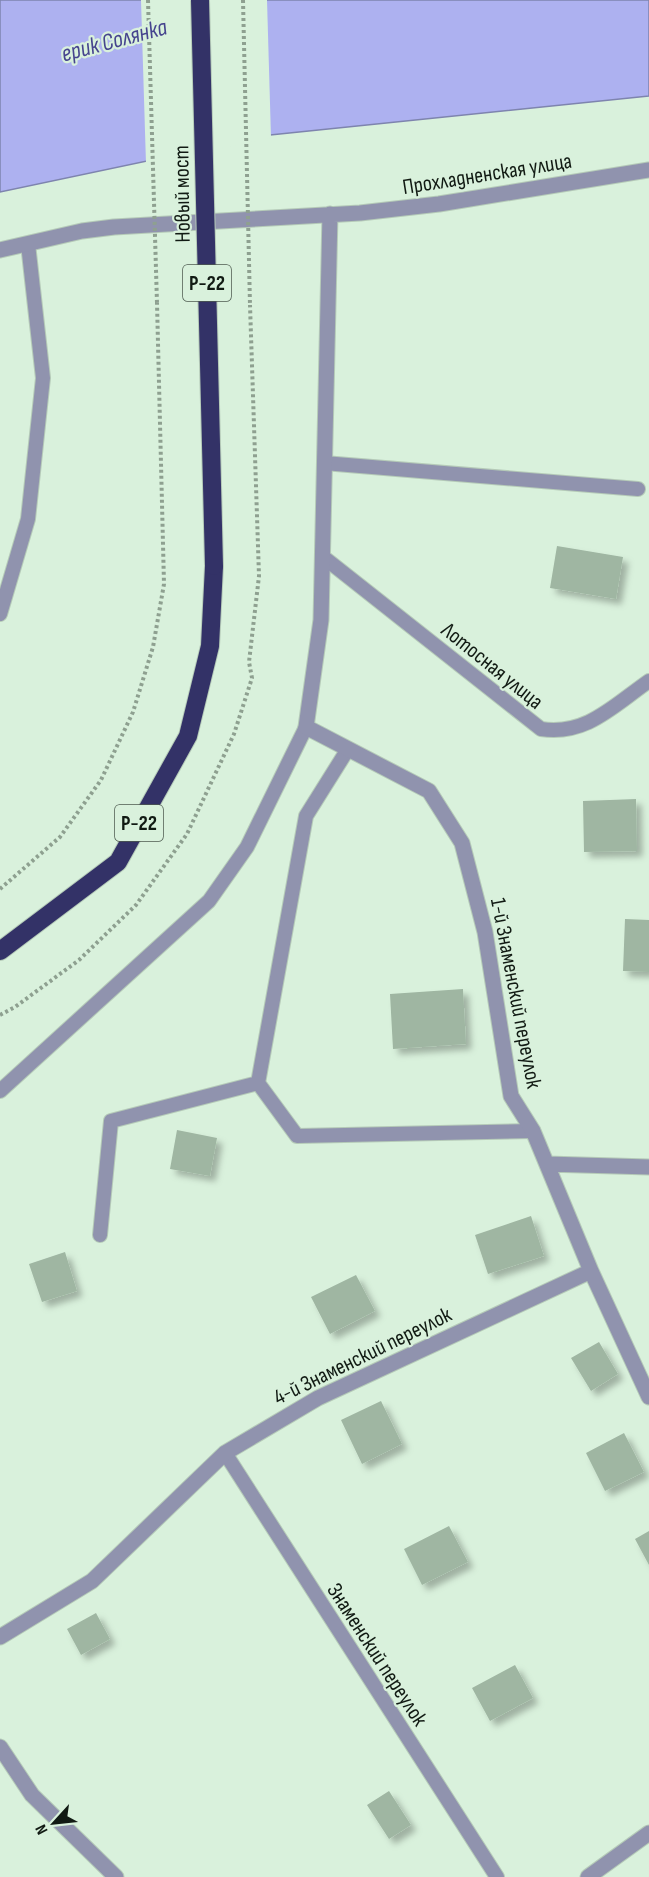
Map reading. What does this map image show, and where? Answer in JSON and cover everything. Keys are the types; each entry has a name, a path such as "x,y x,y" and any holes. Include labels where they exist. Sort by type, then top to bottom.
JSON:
{"highway":[{"name":"Новый мост","path":"0,951 118,862 188,736 210,646 214,566 200,0"}],"street":[{"name":"Прохладненская улица","path":"0,250 82,231 114,227 330,214 439,204 649,170"},
{"path":"306,727 321,620 330,214"},
{"name":"1-й Знаменский переулок","path":"306,727 429,791 462,843 485,932 511,1096 533,1131 591,1271 649,1397"},
{"path":"547,1164 649,1167"},
{"name":"4-й Знаменский переулок","path":"0,1637 92,1581 225,1453 318,1398 591,1271"},
{"path":"0,1747 32,1795 116,1877"},
{"path":"588,1877 649,1833"}],"lane":[{"path":"0,614 28,519 43,378 28,244"},
{"path":"324,463 638,489"},
{"name":"Лотосная улица","path":"322,556 541,729 560,732 582,727 649,681"},
{"path":"0,1091 209,902 247,847 306,727"},
{"path":"348,748 306,816 258,1083 297,1136 533,1131"},
{"path":"100,1235 111,1121 258,1083"},
{"name":"Знаменский переулок","path":"225,1453 497,1877"}],"path":[{"path":"0,889 60,837 101,780 132,712 153,647 164,584 148,0"},
{"path":"243,0 250,305"}],"water":[{"name":"ерик Солянка","path":"0,0 649,0 649,96 270,135 0,192"}],"pier":[{"path":"141,0 267,0 271,138 146,164"}],"building":[{"path":"557,546 623,557 616,599 550,588"},
{"path":"636,799 637,851 584,852 583,801"},
{"path":"625,919 649,920 649,972 623,971"},
{"path":"463,989 466,1044 393,1049 390,994"},
{"path":"177,1130 217,1138 210,1176 170,1169"},
{"path":"531,1216 544,1256 488,1274 475,1235"},
{"path":"65,1252 77,1291 42,1302 29,1264"},
{"path":"356,1275 375,1311 330,1334 311,1297"},
{"path":"599,1342 618,1374 591,1391 571,1358"},
{"path":"381,1401 402,1444 362,1464 341,1420"},
{"path":"624,1433 644,1472 605,1491 586,1453"},
{"path":"449,1526 468,1562 422,1585 404,1549"},
{"path":"649,1531 649,1565 635,1539"},
{"path":"96,1613 110,1639 81,1655 67,1629"},
{"path":"515,1665 533,1698 490,1721 472,1688"},
{"path":"389,1791 411,1825 389,1839 367,1805"}]}
